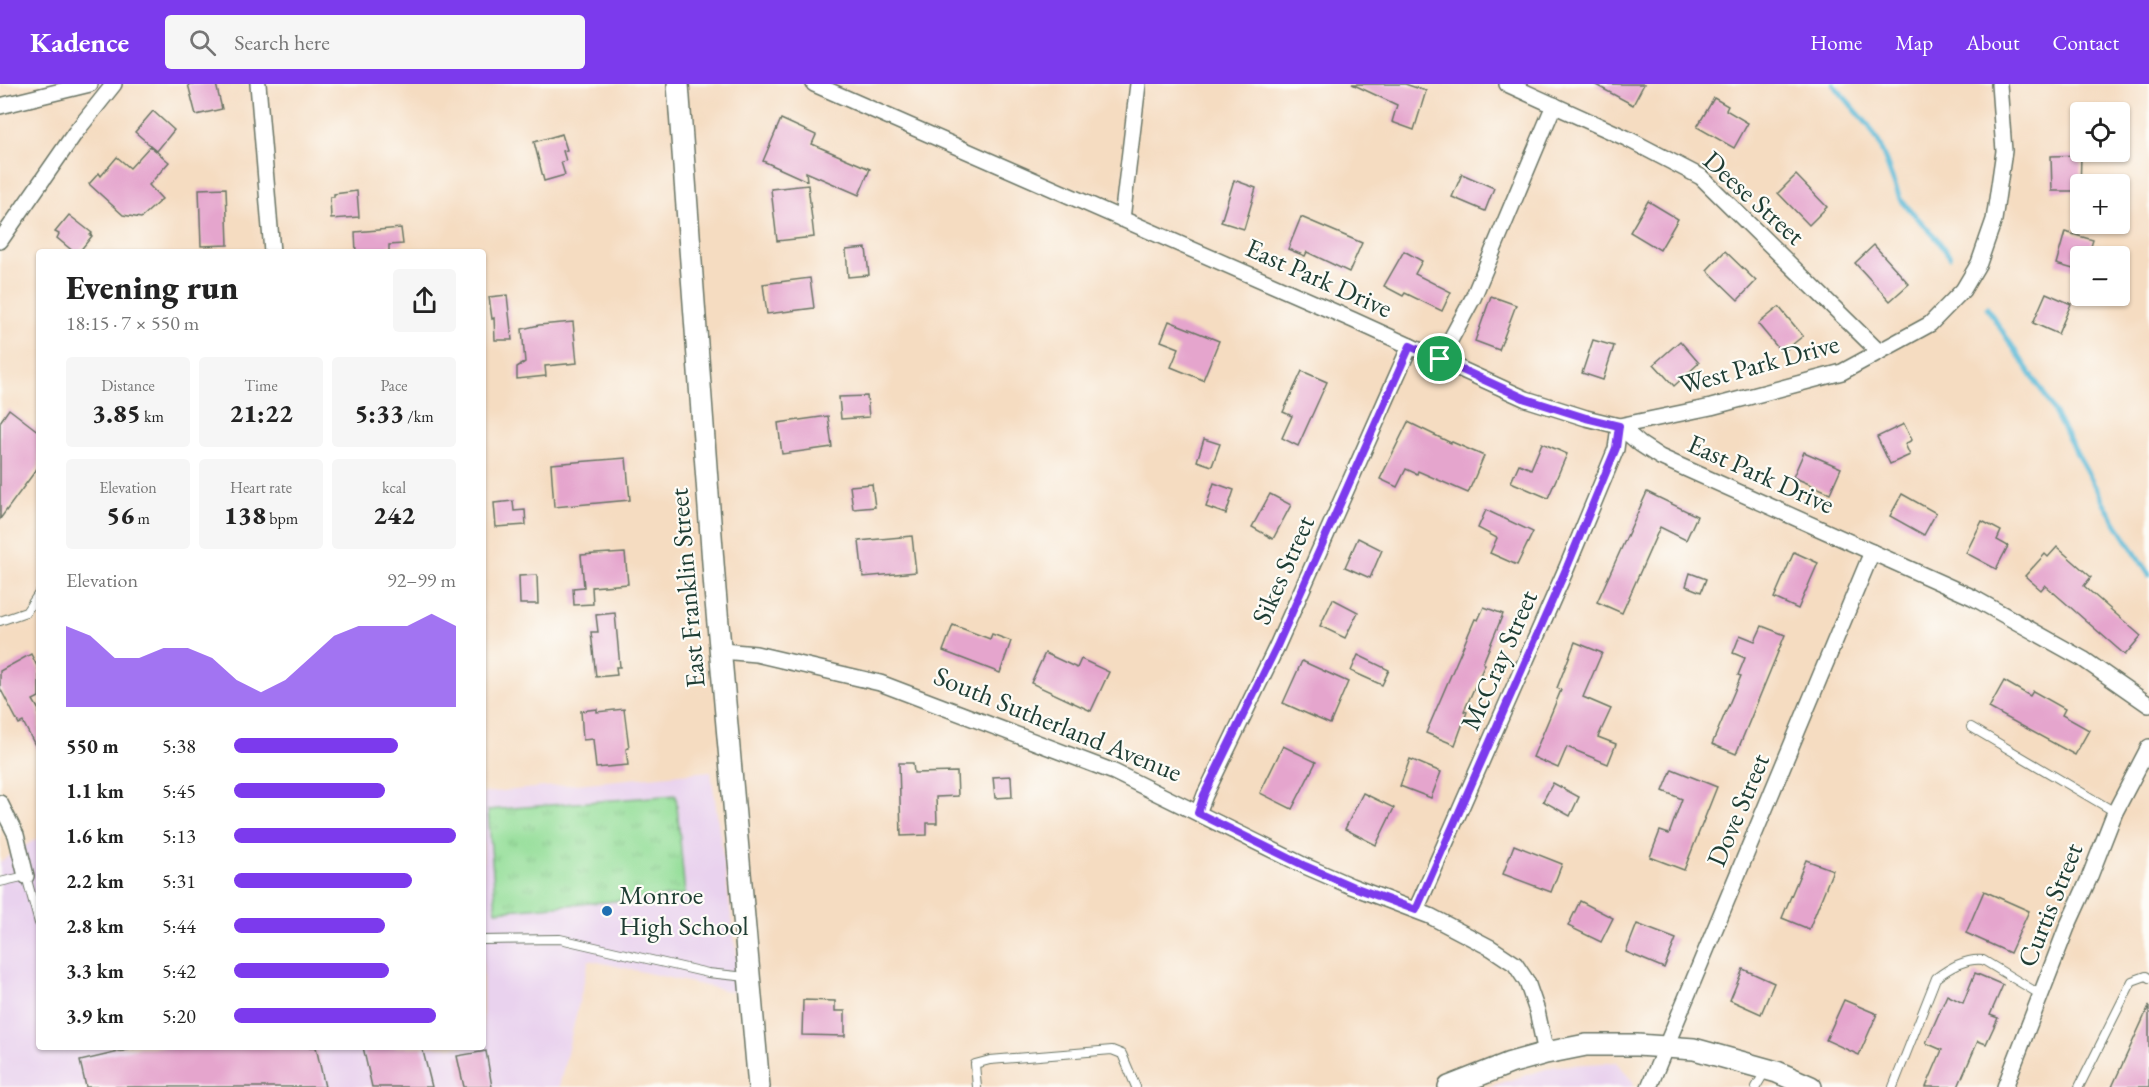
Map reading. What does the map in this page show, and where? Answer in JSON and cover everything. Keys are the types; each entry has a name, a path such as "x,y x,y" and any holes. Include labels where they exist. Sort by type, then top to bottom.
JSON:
{"main road":[{"name":"East Franklin Street","path":"678,84 701,421 759,1087"},
{"path":"1449,1087 1510,1063 1546,1053 1586,1046 1637,1045 1694,1049 1762,1078 1812,1087"}],"street":[{"path":"0,106 90,84"},
{"path":"0,241 75,133 114,84"},
{"path":"258,84 272,249"},
{"name":"East Park Drive","path":"814,84 1526,399 1619,426 1660,457 1982,603 2083,659 2149,705"},
{"path":"1122,219 1138,84"},
{"name":"Deese Street","path":"1507,84 1626,138 1701,177 1879,352"},
{"name":"West Park Drive","path":"1619,426 1711,407 1842,372 1930,324 1963,290 1979,263 1994,220 2004,151 1999,84"},
{"path":"1440,359 1473,298 1554,105"},
{"name":"Sikes Street","path":"1198,813 1204,795 1277,646 1410,346"},
{"name":"McCray Street","path":"1416,910 1567,567 1616,448 1619,426"},
{"name":"Dove Street","path":"1649,1087 1872,552"},
{"name":"South Sutherland Avenue","path":"722,651 756,654 880,683 1113,771 1305,866 1416,910 1491,948 1515,964 1527,982 1537,1011 1546,1053"},
{"name":"Curtis Street","path":"2005,1087 2067,927 2115,812 2149,747"},
{"path":"0,803 16,835 26,876"}],"lane":[{"path":"0,621 26,612 36,597"},
{"path":"1971,727 2115,812"},
{"path":"0,882 26,876 36,911"},
{"path":"486,940 560,939 708,973 751,977"},
{"path":"1893,1087 1936,978 1946,970 1975,959 1983,960 2041,995"},
{"path":"2079,1087 2132,981 2146,976 2149,978"},
{"path":"977,1087 975,1064 990,1060 1112,1050 1122,1054 1136,1087"}],"shaded area":[{"name":"Monroe High School","path":"711,771 742,994 589,960 559,1087 0,1087 0,862 36,839 36,1050 486,1050 486,793"},
{"path":"1617,1062 1634,1083 1632,1087 1488,1087 1555,1066"}],"green space":[{"path":"676,795 685,895 496,911 488,810"}],"building":[{"path":"188,84 216,84 222,109 196,115"},
{"path":"1352,84 1405,84 1426,91 1414,130 1392,122 1397,105"},
{"path":"1594,84 1644,84 1633,105"},
{"path":"1714,98 1728,106 1726,110 1748,123 1734,148 1697,127"},
{"path":"153,111 174,130 157,151 135,132"},
{"path":"781,119 816,135 812,144 870,169 859,195 806,172 807,181 763,161"},
{"path":"562,134 567,150 563,151 566,161 561,162 565,175 544,181 534,142"},
{"path":"150,146 169,162 149,185 162,199 141,218 123,215 89,184 99,173 101,176 117,157 130,168"},
{"path":"2070,155 2070,162 2081,162 2080,174 2070,174 2070,191 2052,191 2051,156"},
{"path":"1462,174 1494,188 1485,211 1452,197"},
{"path":"1796,175 1827,207 1809,225 1778,193"},
{"path":"1234,180 1256,188 1244,229 1221,222"},
{"path":"808,185 814,237 777,241 771,189"},
{"path":"226,188 228,245 201,246 199,189"},
{"path":"357,191 359,217 331,219 330,197 334,197 334,194"},
{"path":"1648,201 1678,219 1660,250 1630,232"},
{"path":"69,215 92,233 90,235 92,236 81,249 70,249 57,238 59,234 55,232"},
{"path":"1301,217 1362,243 1349,272 1307,252 1305,256 1288,249"},
{"path":"401,228 403,244 389,245 389,249 356,249 355,232"},
{"path":"2065,232 2093,240 2091,246 2070,246 2070,268 2056,264"},
{"path":"1874,245 1909,284 1890,301 1855,263"},
{"path":"866,248 869,275 848,277 846,250"},
{"path":"1404,251 1422,261 1415,274 1451,292 1442,311 1405,293 1403,296 1384,286"},
{"path":"1725,251 1756,281 1738,300 1707,270"},
{"path":"810,278 814,308 767,314 763,284"},
{"path":"2046,293 2070,304 2058,334 2033,323"},
{"path":"507,295 512,340 495,340 494,318 492,319 489,297"},
{"path":"1491,296 1516,305 1499,350 1475,341"},
{"path":"1779,307 1803,336 1782,353 1758,324"},
{"path":"1169,321 1219,341 1203,380 1171,367 1179,348 1161,341"},
{"path":"573,322 577,363 545,366 546,376 517,379 517,367 525,362 522,329"},
{"path":"1593,340 1614,346 1603,380 1582,373"},
{"path":"1680,341 1699,363 1674,386 1654,364"},
{"path":"1302,371 1327,382 1298,446 1282,438 1292,416 1283,412"},
{"path":"867,396 869,417 841,419 839,397"},
{"path":"9,409 36,430 36,470 0,519 0,422"},
{"path":"828,416 832,447 782,454 778,423"},
{"path":"1408,422 1484,456 1468,493 1418,471 1417,474 1406,469 1397,487 1380,479"},
{"path":"1904,424 1912,440 1905,444 1910,455 1890,464 1877,437"},
{"path":"1204,439 1220,444 1212,466 1197,461"},
{"path":"1542,443 1567,454 1548,498 1511,482 1519,464 1531,469"},
{"path":"1804,452 1841,468 1830,493 1793,477"},
{"path":"626,458 630,500 554,507 551,464"},
{"path":"1214,483 1234,490 1226,514 1206,507"},
{"path":"872,484 875,507 853,509 850,486"},
{"path":"1647,492 1697,516 1686,540 1660,527 1622,613 1597,602"},
{"path":"1270,494 1291,505 1273,539 1252,527"},
{"path":"1902,494 1936,513 1924,535 1890,516"},
{"path":"513,501 514,511 525,510 526,525 496,527 494,503"},
{"path":"1486,510 1533,532 1517,565 1490,553 1497,538 1478,528"},
{"path":"1982,521 2001,531 1997,540 2008,546 1996,569 1966,553"},
{"path":"912,536 916,572 863,577 859,541"},
{"path":"1358,538 1382,550 1370,578 1345,567"},
{"path":"2057,547 2091,577 2084,586 2141,636 2125,655 2045,585 2041,590 2025,576 2045,554 2048,557"},
{"path":"1794,552 1818,563 1798,609 1774,598"},
{"path":"625,553 628,584 592,587 593,604 574,605 573,588 584,587 581,555"},
{"path":"1690,573 1706,579 1701,592 1686,586"},
{"path":"537,575 538,604 520,604 519,576"},
{"path":"1333,599 1358,612 1345,638 1320,626"},
{"path":"1484,607 1503,614 1483,663 1485,664 1464,711 1467,712 1455,745 1426,733 1475,619 1478,620"},
{"path":"615,613 620,667 616,667 617,675 596,677 591,632 598,632 596,615"},
{"path":"953,625 990,639 992,634 1011,641 1000,673 943,651"},
{"path":"1762,626 1785,635 1736,754 1712,744 1741,676 1738,675 1745,658 1733,653 1740,635 1755,641"},
{"path":"1575,642 1602,653 1583,697 1611,709 1598,737 1616,744 1608,764 1567,747 1558,768 1533,757 1561,690 1557,688"},
{"path":"1045,653 1077,668 1081,659 1109,672 1091,711 1031,683"},
{"path":"31,654 36,664 36,698 33,700 36,705 36,747 23,722 19,724 0,688 0,671"},
{"path":"1358,655 1389,670 1382,685 1351,671"},
{"path":"1302,661 1348,682 1330,724 1283,703"},
{"path":"2004,681 2030,696 2033,691 2065,709 2062,715 2089,730 2075,755 1989,708"},
{"path":"597,709 597,712 624,709 629,748 626,749 628,765 596,768 593,739 583,740 581,711"},
{"path":"1283,746 1316,762 1292,809 1260,793"},
{"path":"1410,759 1441,772 1431,798 1400,786"},
{"path":"899,763 913,763 914,773 957,772 958,796 936,797 937,823 927,823 927,835 901,836"},
{"path":"1672,769 1717,787 1684,870 1650,857 1660,831 1669,834 1682,799 1663,791"},
{"path":"1011,776 1012,797 995,798 993,777"},
{"path":"1553,783 1579,797 1570,816 1543,801"},
{"path":"1363,793 1394,808 1376,845 1345,829"},
{"path":"1514,845 1562,864 1551,892 1503,874"},
{"path":"1806,860 1833,870 1809,929 1782,918"},
{"path":"1984,891 2029,911 2010,953 1966,933"},
{"path":"1580,901 1613,918 1601,942 1568,926"},
{"path":"1637,924 1676,939 1664,968 1626,952"},
{"path":"1743,969 1774,983 1761,1014 1730,1000"},
{"path":"1975,973 2003,985 1990,1015 1998,1018 1986,1044 1978,1041 1958,1087 1926,1087 1942,1050 1926,1043 1947,995 1963,1003"},
{"path":"803,1000 835,1001 835,1011 845,1011 845,1036 802,1035"},
{"path":"1844,1000 1877,1014 1859,1055 1826,1040"},
{"path":"2149,1006 2149,1087 2112,1087"},
{"path":"127,1050 317,1050 325,1087 86,1087 80,1061"},
{"path":"364,1050 423,1050 432,1087 372,1087"},
{"path":"486,1051 492,1087 464,1087 457,1056"}],"waterway":[{"path":"1833,84 1869,126 1879,143 1900,199 1937,239 1950,257"},
{"path":"1987,308 2044,394 2109,512 2149,575"}],"place":[{"name":"Monroe High School","path":"607,911"}],"route":[{"path":"1410,346 1440,359 1526,399 1619,426 1616,448 1567,567 1416,910 1305,866 1198,813 1204,795 1277,646 1410,346"}]}
